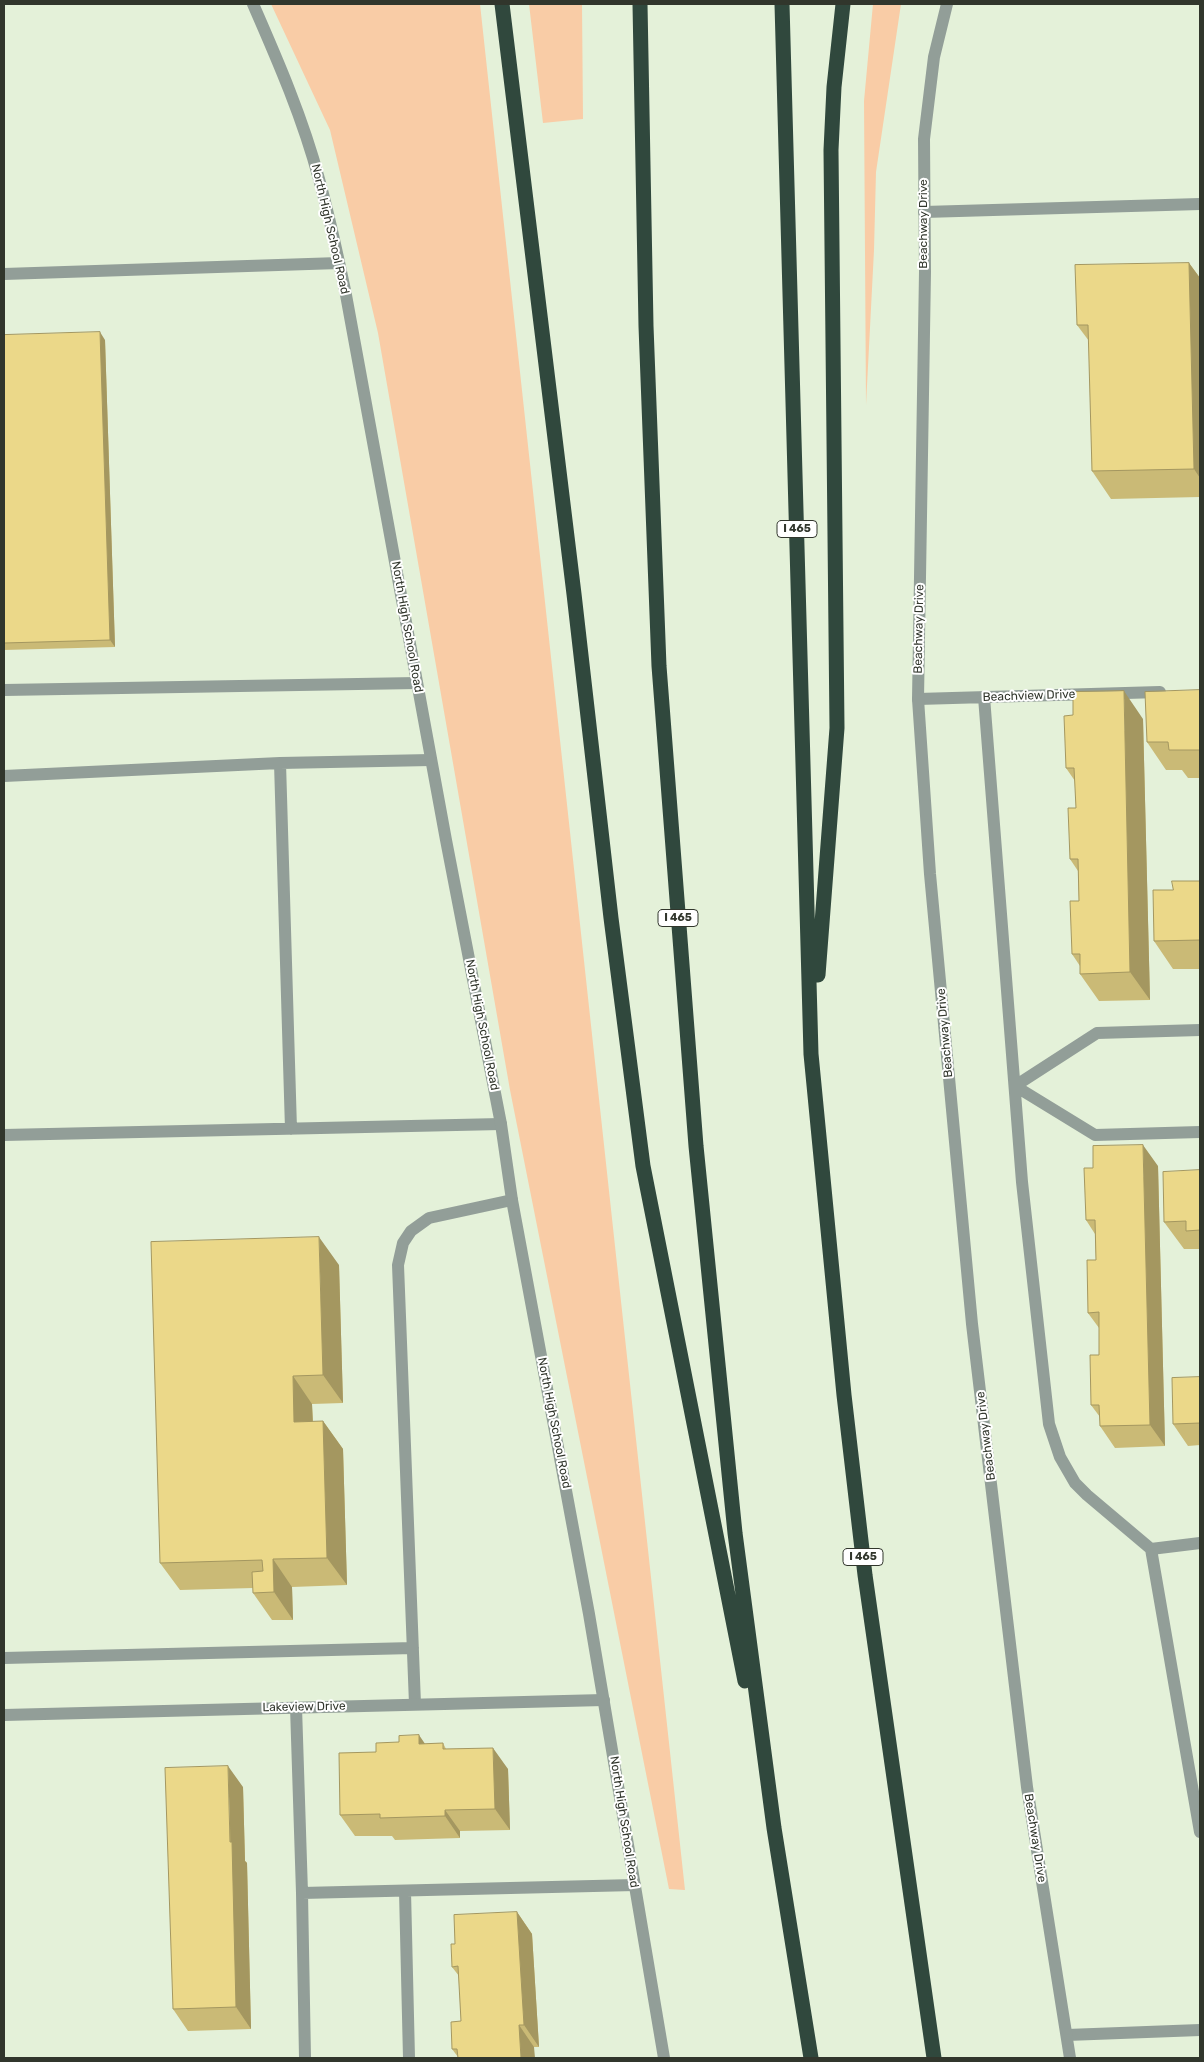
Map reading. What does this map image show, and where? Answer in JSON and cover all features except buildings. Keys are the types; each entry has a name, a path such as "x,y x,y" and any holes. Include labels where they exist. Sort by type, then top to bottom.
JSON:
{"highway":[{"path":"502,4 574,594 612,927 643,1166 774,1828"},
{"name":"I 465","path":"640,4 646,326 659,666 696,1146 735,1533 774,1828 812,2058"},
{"name":"I 465","path":"782,4 811,1054 844,1395 865,1575 934,2058"},
{"path":"811,1054 837,728 831,150 834,87 843,4"}],"street":[{"name":"North High School Road","path":"253,4 292,97 310,150 322,188 339,263 501,1124 512,1200 604,1700 664,2058"},
{"name":"Beachway Drive","path":"947,4 934,57 924,139 918,699 930,874 972,1324 1027,1787 1070,2058"},
{"path":"924,212 1200,204"},
{"path":"4,274 339,263"},
{"path":"4,690 417,683"},
{"name":"Beachview Drive","path":"918,699 1171,692"},
{"path":"984,697 1022,1182 1049,1424 1060,1457 1075,1483 1151,1549 1200,1832"},
{"path":"4,776 280,763 431,760"},
{"path":"280,763 291,1129"},
{"path":"1015,1086 1097,1033 1200,1030"},
{"path":"1015,1086 1095,1135 1200,1132"},
{"path":"4,1136 501,1124"},
{"path":"415,1704 398,1264 403,1243 411,1231 429,1218 512,1200"},
{"path":"1151,1549 1200,1542"},
{"path":"4,1658 413,1648"},
{"name":"Lakeview Drive","path":"4,1715 604,1700"},
{"path":"296,1707 305,2058"},
{"path":"302,1893 635,1885"},
{"path":"405,1891 409,2058"},
{"path":"1067,2035 1200,2030"}],"shaded area":[{"path":"271,4 480,4 685,1890 669,1889 510,1090 378,333 330,130"},
{"path":"529,4 582,4 583,119 543,123"},
{"path":"873,4 901,4 876,172 866,405 864,101"}]}
